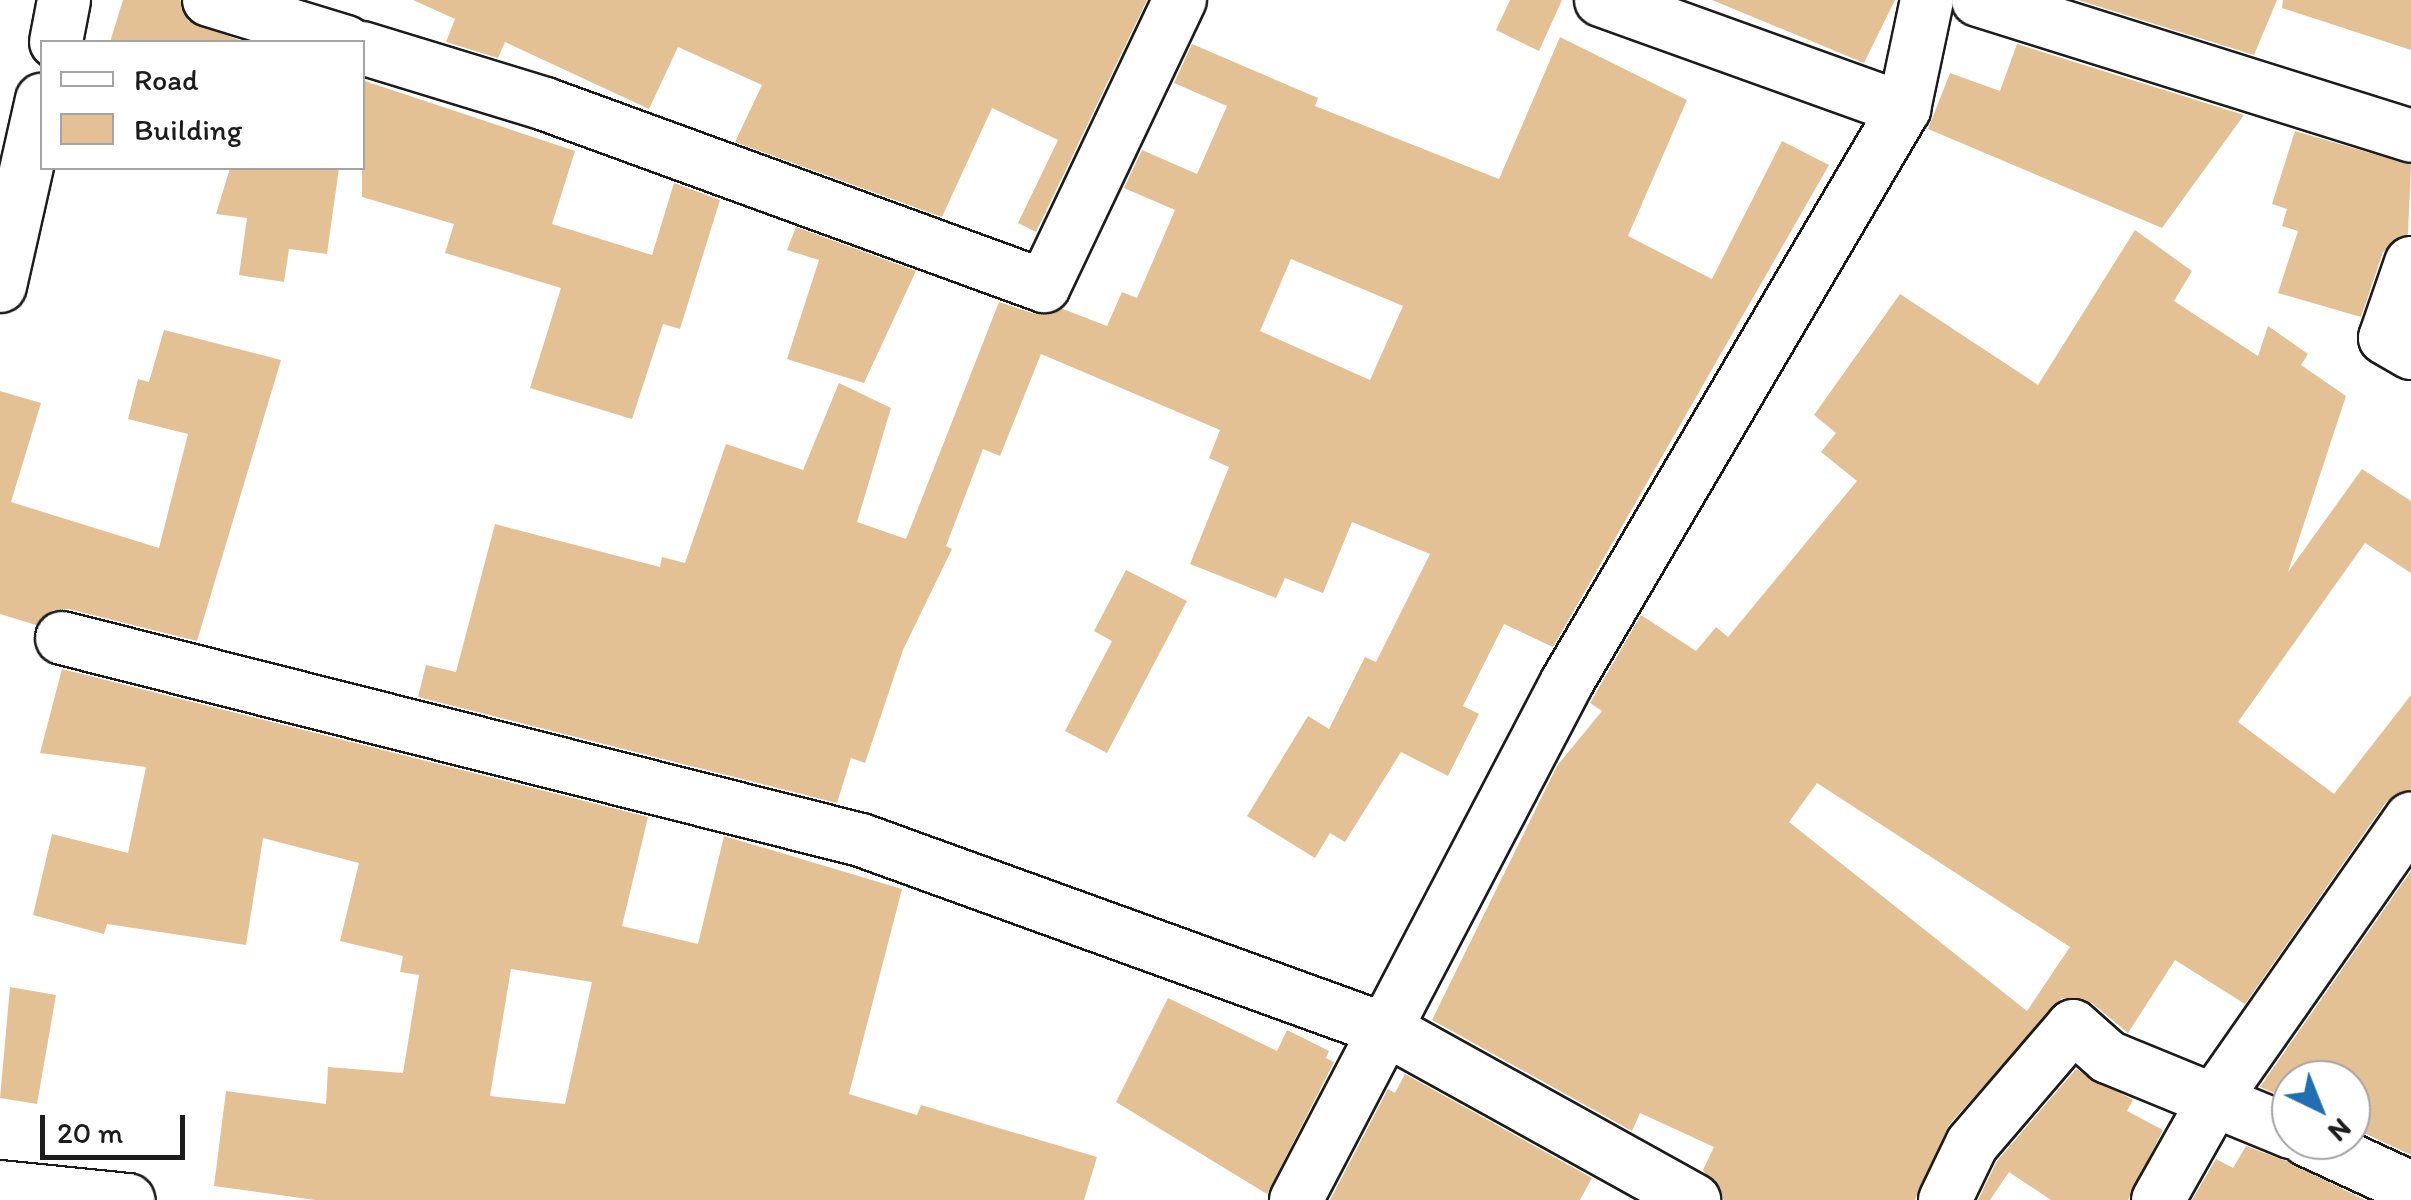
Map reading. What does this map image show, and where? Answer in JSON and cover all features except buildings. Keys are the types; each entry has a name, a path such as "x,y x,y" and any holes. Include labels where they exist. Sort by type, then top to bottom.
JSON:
{"street":[{"path":"56,40 64,0"},
{"path":"209,0 339,40"},
{"path":"365,49 545,104 1044,286 1180,0"},
{"path":"1600,0 1904,109"},
{"path":"1296,1200 1389,1031 1567,682 1904,109 1927,0"},
{"path":"1978,0 2411,136"},
{"path":"0,286 40,109"},
{"path":"2411,264 2385,338 2411,353"},
{"path":"62,638 861,840 1389,1031 1670,1195"},
{"path":"2158,1200 2216,1097 2394,877 2411,819"},
{"path":"1945,1200 1972,1144 2072,1026 2108,1056 2271,1123"},
{"path":"2351,1160 2411,1188"},
{"path":"0,1187 128,1200"}]}
